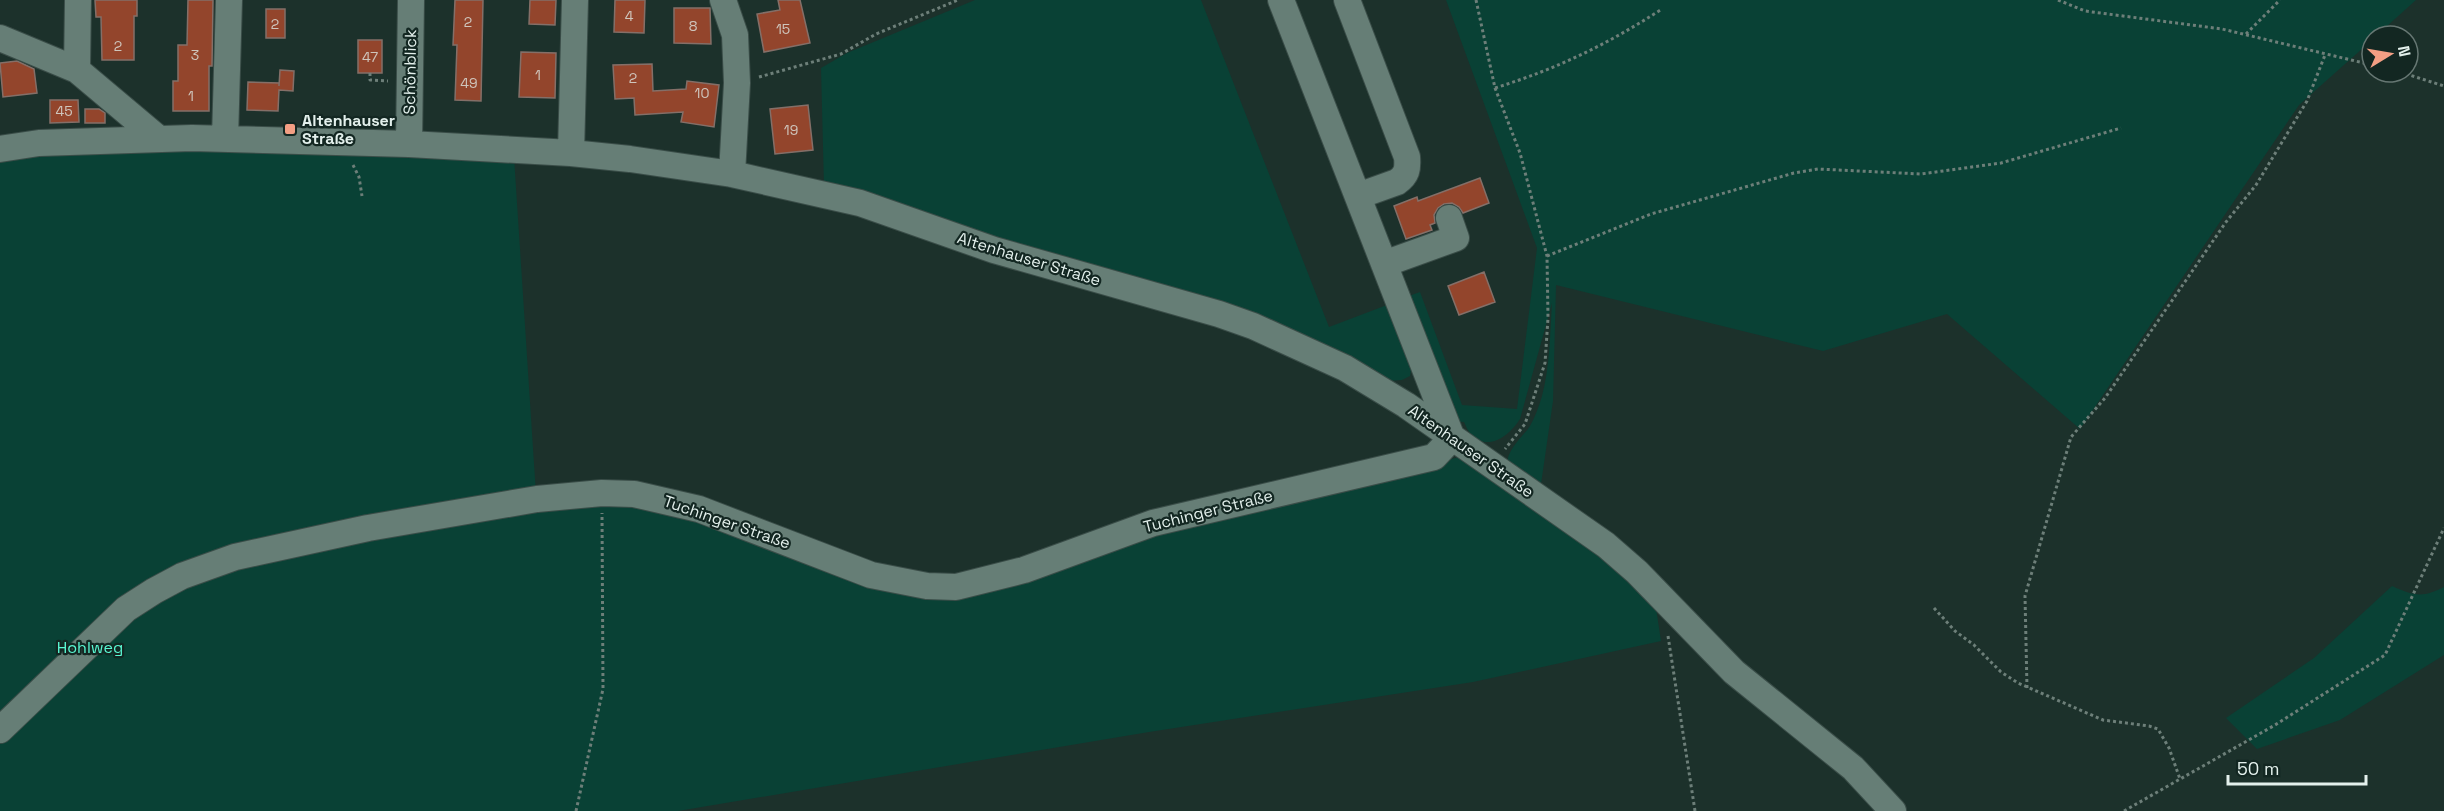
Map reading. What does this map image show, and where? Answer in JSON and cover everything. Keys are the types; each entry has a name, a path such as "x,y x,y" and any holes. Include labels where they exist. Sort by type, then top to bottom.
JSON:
{"street":[{"path":"77,70 78,0"},
{"path":"225,139 229,0"},
{"name":"Schönblick","path":"409,144 411,0"},
{"path":"572,153 575,0"},
{"path":"723,0 735,35 737,83 732,174"},
{"path":"1281,0 1452,438"},
{"path":"1347,0 1407,157 1408,167 1397,182 1358,196"},
{"path":"0,38 77,70 159,139"},
{"name":"Altenhauser Straße","path":"0,149 39,143 159,139 409,144 572,153 732,174 860,203 994,250 1094,280 1179,301 1253,326 1345,368 1406,405 1621,556 1734,672 1853,768 1893,811"},
{"path":"1384,264 1456,238 1449,218"},
{"name":"Tuchinger Straße","path":"0,730 126,609 154,591 182,576 235,557 304,540 537,499 602,493 634,494 699,509 871,575 927,586 956,587 1024,570 1153,523 1434,457 1452,438"}],"path":[{"path":"737,83 841,54 876,34 958,0"},
{"path":"1476,0 1496,88 1520,153 1547,256 1548,318 1545,363 1525,424 1492,465"},
{"path":"2058,0 2085,11 2246,34 2360,62"},
{"path":"2246,34 2280,0"},
{"path":"1496,88 1539,74 1590,52 1662,9"},
{"path":"2027,688 2025,596 2071,437 2105,398 2226,222 2256,185 2307,101 2325,55"},
{"path":"370,73 370,80 388,81"},
{"path":"2420,78 2444,86"},
{"path":"1547,256 1627,222 1794,173 1818,169 1921,174 2001,163 2121,128"},
{"path":"576,811 603,689 602,493"},
{"path":"2124,811 2275,725 2385,655 2444,528"},
{"path":"1671,608 1668,646 1695,811"},
{"path":"1934,608 1955,631 1974,645 2001,672 2027,688 2103,720 2158,729 2169,748 2180,779"}],"green space":[{"path":"975,0 1201,0 1329,327 1387,305 1411,370 1410,376 1402,380 1387,381 824,186 821,68 847,53"},
{"path":"1446,0 2416,0 2389,24 2360,24 2360,51 2299,105 2080,429 1947,314 1823,351 1556,285 1553,401 1540,491 1507,465 1509,454 1532,423 1542,396 1548,362 1552,303 1520,419 1505,436 1492,442 1485,442 1471,434 1464,422 1451,421 1406,297 1420,292 1462,405 1517,409 1537,248"},
{"name":"Hohlweg","path":"177,147 514,157 536,494 593,508 593,497 633,498 911,589 1464,456 1610,558 1656,608 1661,641 1473,682 1149,732 678,811 0,811 0,156"},
{"path":"2392,586 2418,594 2430,593 2444,587 2444,655 2340,720 2257,749 2226,718 2314,658"}],"building":[{"path":"95,0 137,0 137,16 134,16 134,60 102,60 101,17 96,17"},
{"path":"188,0 213,0 209,111 173,111 173,81 178,81 178,45 187,45"},
{"path":"455,0 483,0 481,101 455,100 457,45 453,45"},
{"path":"530,0 556,0 555,25 529,24"},
{"path":"615,0 645,0 644,33 614,32"},
{"path":"778,0 800,0 810,43 764,52 757,14 780,10"},
{"path":"674,8 710,8 711,44 674,43"},
{"path":"266,9 285,9 285,38 266,38"},
{"path":"358,40 382,40 382,73 358,73"},
{"path":"521,52 556,53 555,98 519,97"},
{"path":"17,61 34,69 37,93 3,97 0,63"},
{"path":"652,64 653,91 686,89 687,81 719,85 714,127 681,122 683,112 635,115 634,98 615,99 613,65"},
{"path":"280,70 294,71 293,91 279,90 278,111 247,110 248,82 279,83 279,86"},
{"path":"50,100 78,100 79,122 50,123"},
{"path":"808,105 813,150 775,154 770,109"},
{"path":"85,109 99,109 105,113 105,123 85,123"},
{"path":"1480,178 1489,203 1463,213 1452,203 1444,204 1434,215 1435,223 1430,225 1432,230 1406,239 1394,206 1417,197 1418,201"},
{"path":"1484,272 1495,302 1459,315 1448,286"}],"place":[{"name":"Altenhauser Straße","path":"290,129"}]}
